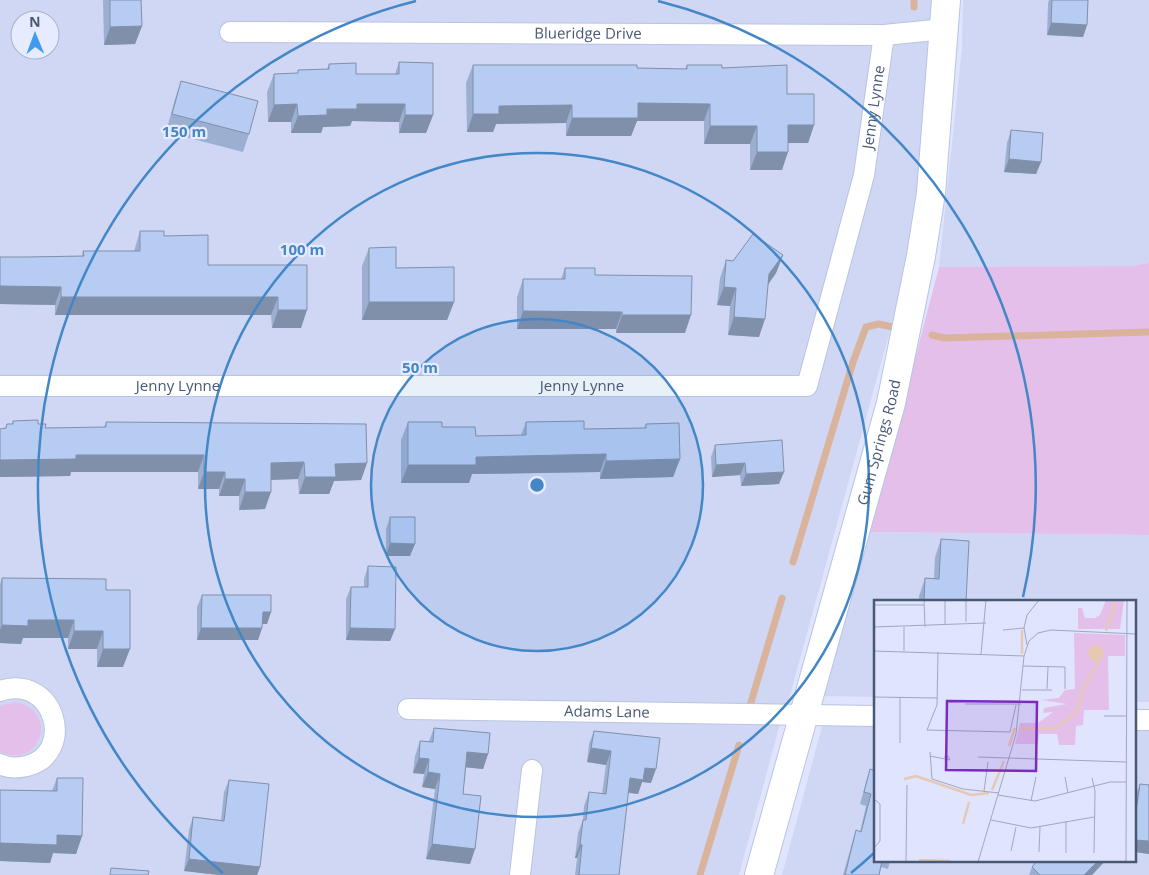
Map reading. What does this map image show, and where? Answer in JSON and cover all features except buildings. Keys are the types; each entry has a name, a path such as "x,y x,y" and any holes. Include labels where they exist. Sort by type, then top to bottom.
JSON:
{"main road":[{"name":"Gum Springs Road","path":"759,875 891,403 921,256 931,193 946,0"}],"street":[{"name":"Blueridge Drive","path":"230,32 884,35 945,29"},
{"name":"Jenny Lynne","path":"0,386 807,386 864,175 884,35"},
{"path":"0,691 9,688 22,688 34,692 44,700 51,710 55,723 55,735 50,747 42,757 31,765 18,768 0,764"},
{"name":"Adams Lane","path":"408,709 874,716"},
{"path":"1136,720 1149,720"},
{"path":"520,875 532,770"}],"shaded area":[{"path":"0,0 937,0 935,47 909,261 786,710 399,702 398,717 780,724 739,875 0,875"},
{"path":"963,0 1149,0 1149,263 1131,266 939,267 962,48"},
{"path":"1149,263 1149,535 870,532 939,267 1131,266"},
{"path":"870,532 1149,535 1149,702 1136,702 1136,600 874,600 874,697 822,696"},
{"path":"15,702 29,707 37,716 41,726 40,737 35,746 26,753 14,755 0,752 0,706"},
{"path":"823,723 874,724 874,862 1136,862 1136,728 1149,728 1149,875 782,875"}],"waterway":[{"path":"914,0 914,7"},
{"path":"793,562 853,362 866,327 879,324 892,327"},
{"path":"932,335 944,338 1149,332"},
{"path":"749,709 782,598"},
{"path":"700,875 739,745"}]}
